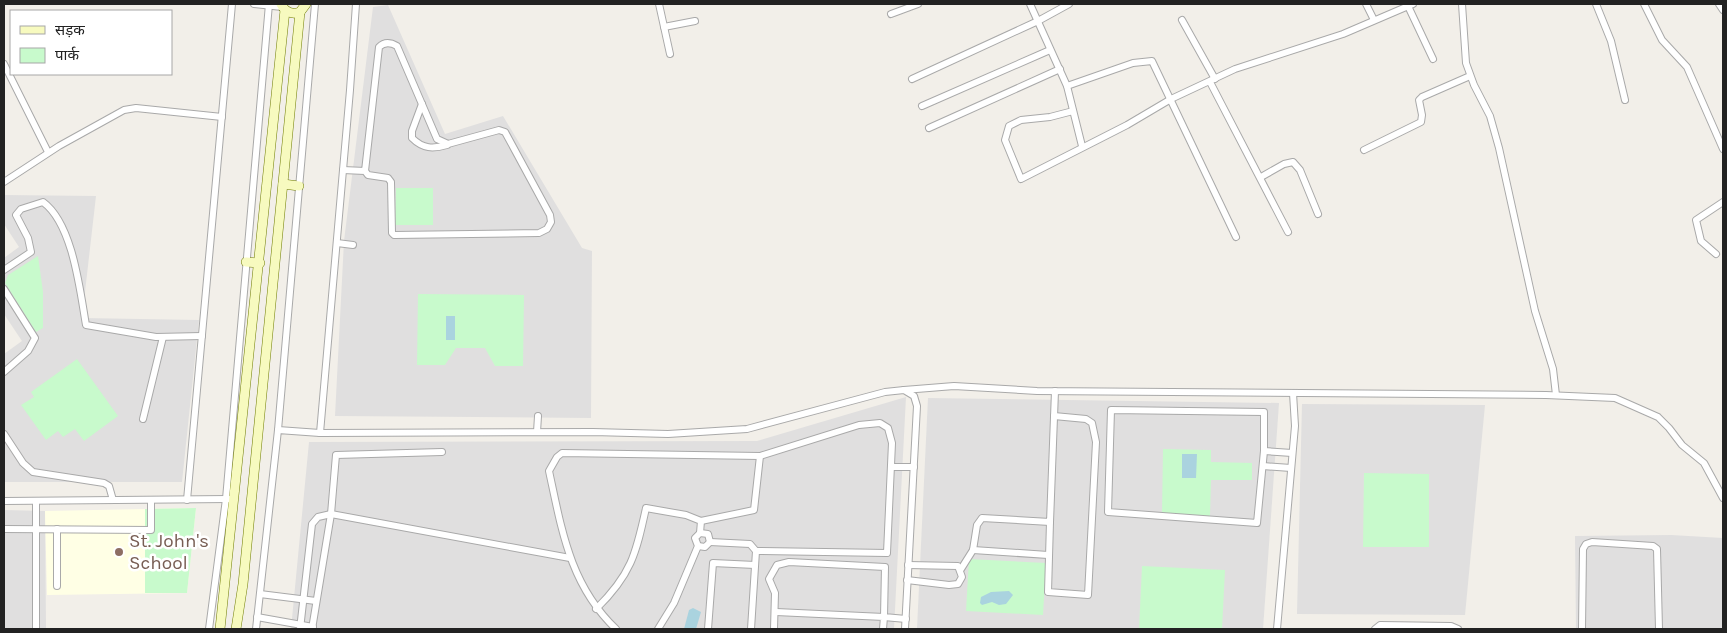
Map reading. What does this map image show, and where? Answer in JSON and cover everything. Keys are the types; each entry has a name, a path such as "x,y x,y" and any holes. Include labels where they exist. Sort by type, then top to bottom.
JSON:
{"main road":[{"path":"236,629 243,584 300,12 306,4"},
{"path":"283,7 292,14 300,12"},
{"path":"220,629 230,499 260,263 283,7"},
{"path":"284,184 299,186"},
{"path":"246,262 260,263"}],"street":[{"path":"188,500 232,4"},
{"path":"254,4 283,7"},
{"path":"256,629 278,430 315,4"},
{"path":"320,433 356,4"},
{"path":"659,4 670,54"},
{"path":"891,14 918,4"},
{"path":"1030,4 1067,86 1082,146"},
{"path":"912,78 1038,21 1069,4"},
{"path":"1366,4 1374,20"},
{"path":"1462,4 1466,63 1470,76 1490,116 1499,148 1535,311 1553,369 1556,395"},
{"path":"1596,4 1611,41 1625,100"},
{"path":"1644,4 1662,40 1687,67 1723,149"},
{"path":"1719,4 1723,10"},
{"path":"208,629 230,499 246,262 269,5"},
{"path":"1073,111 1050,117 1016,121 1006,131 1005,140 1022,179 1082,146 1127,125 1171,99 1235,69 1343,34 1410,5 1433,59"},
{"path":"1182,20 1288,232"},
{"path":"664,27 695,21"},
{"path":"365,171 379,47 383,44 392,43 396,46 437,139 448,144"},
{"path":"922,106 1050,50"},
{"path":"1067,86 1133,63 1148,60 1153,62 1236,238"},
{"path":"4,64 48,152"},
{"path":"929,128 1060,69"},
{"path":"1364,150 1421,122 1422,115 1419,100 1422,97 1470,76"},
{"path":"343,170 365,171 368,175 388,178 391,182 392,233 394,235 540,233 547,229 551,222 550,215 505,132 500,130 429,148 419,145 412,138 412,131 422,104"},
{"path":"4,182 48,152 116,114 136,108 222,117"},
{"path":"1260,177 1284,164 1293,162 1300,170 1318,214"},
{"path":"4,270 31,252 28,238 16,215 21,208 43,202 62,226 77,273 86,325 163,337 202,336"},
{"path":"1716,254 1701,241 1696,220 1723,202"},
{"path":"337,243 353,245"},
{"path":"4,289 36,338 28,351 4,372"},
{"path":"143,419 163,337"},
{"path":"278,430 320,433 537,432 668,434 747,429 885,392 954,386 1055,391 1556,395 1615,398 1658,417 1682,445 1704,463 1723,498"},
{"path":"904,390 914,396 917,406 905,629"},
{"path":"1054,416 1086,419 1092,423 1094,429 1096,442 1088,595 1048,592 1048,555 1055,391"},
{"path":"1277,629 1295,426 1293,393"},
{"path":"1111,410 1264,412 1264,451 1257,524 1108,512 1111,410"},
{"path":"537,432 538,416"},
{"path":"616,629 610,626 596,610 576,576 563,537 549,471 562,452 760,456 859,425 880,423 888,428 892,443 887,554 756,551"},
{"path":"4,434 23,463 33,472 104,483 109,486 113,500"},
{"path":"1264,451 1292,452"},
{"path":"257,617 312,628 331,514 337,454 442,452"},
{"path":"596,610 617,588 637,552 646,508 686,515 701,522 754,510 760,456"},
{"path":"1263,466 1291,468"},
{"path":"890,467 914,467"},
{"path":"4,501 230,499"},
{"path":"4,529 151,530 151,500"},
{"path":"36,501 36,629"},
{"path":"301,627 312,524 318,517 331,514 570,558"},
{"path":"907,580 955,585 961,581 961,569 973,550 977,525 982,518 1050,522"},
{"path":"658,629 674,603 698,546 695,538 700,533 701,522"},
{"path":"57,529 57,586"},
{"path":"700,533 708,534 710,542"},
{"path":"698,546 705,547 710,542 750,544 756,551 751,629"},
{"path":"1582,629 1583,549 1586,544 1592,542 1653,546 1657,549 1659,629"},
{"path":"973,550 1048,555"},
{"path":"774,629 776,612 775,593 769,579 777,565 789,562 885,567 883,629"},
{"path":"708,629 713,563 755,564"},
{"path":"908,565 953,565 961,569"},
{"path":"260,594 316,601"},
{"path":"776,612 906,619"},
{"path":"1375,629 1380,625 1451,626 1458,629"}],"shaded area":[{"path":"388,5 445,134 503,116 582,248 592,251 591,418 335,416 344,241 373,7"},
{"path":"4,195 96,196 82,318 199,320 182,482 4,482 4,354 22,341 4,314 4,258 19,247 4,224"},
{"path":"906,397 894,629 291,629 309,442 757,441"},
{"path":"928,398 1279,403 1263,629 917,629"},
{"path":"1302,404 1485,405 1465,615 1297,614"},
{"name":"St. John's School","path":"196,508 187,593 47,595 45,511"},
{"path":"4,510 45,511 46,629 4,629"},
{"path":"1671,535 1723,538 1723,629 1576,629 1575,536"}],"green space":[{"path":"396,188 433,188 433,225 395,225"},
{"path":"38,256 43,292 43,328 36,332 5,283 8,275"},
{"path":"418,294 524,295 523,366 495,366 485,348 456,348 445,365 417,365"},
{"path":"77,359 118,416 84,441 75,429 63,437 58,431 46,440 21,405 34,397 31,392"},
{"path":"1163,449 1211,450 1211,462 1252,463 1252,480 1211,480 1210,516 1162,515"},
{"path":"1364,473 1429,474 1429,547 1363,547"},
{"path":"196,508 187,593 145,593 145,509"},
{"path":"969,559 1046,563 1043,615 966,611"},
{"path":"1142,566 1225,570 1222,629 1139,629"}],"water":[{"path":"446,316 455,316 455,340 446,340"},
{"path":"1182,454 1197,454 1196,478 1182,478"},
{"path":"1009,591 1013,595 1006,604 999,605 992,602 982,605 980,603 981,597 991,592"},
{"path":"693,608 701,612 696,629 684,629 689,610"}],"place":[{"name":"St. John's School","path":"119,552"}]}
